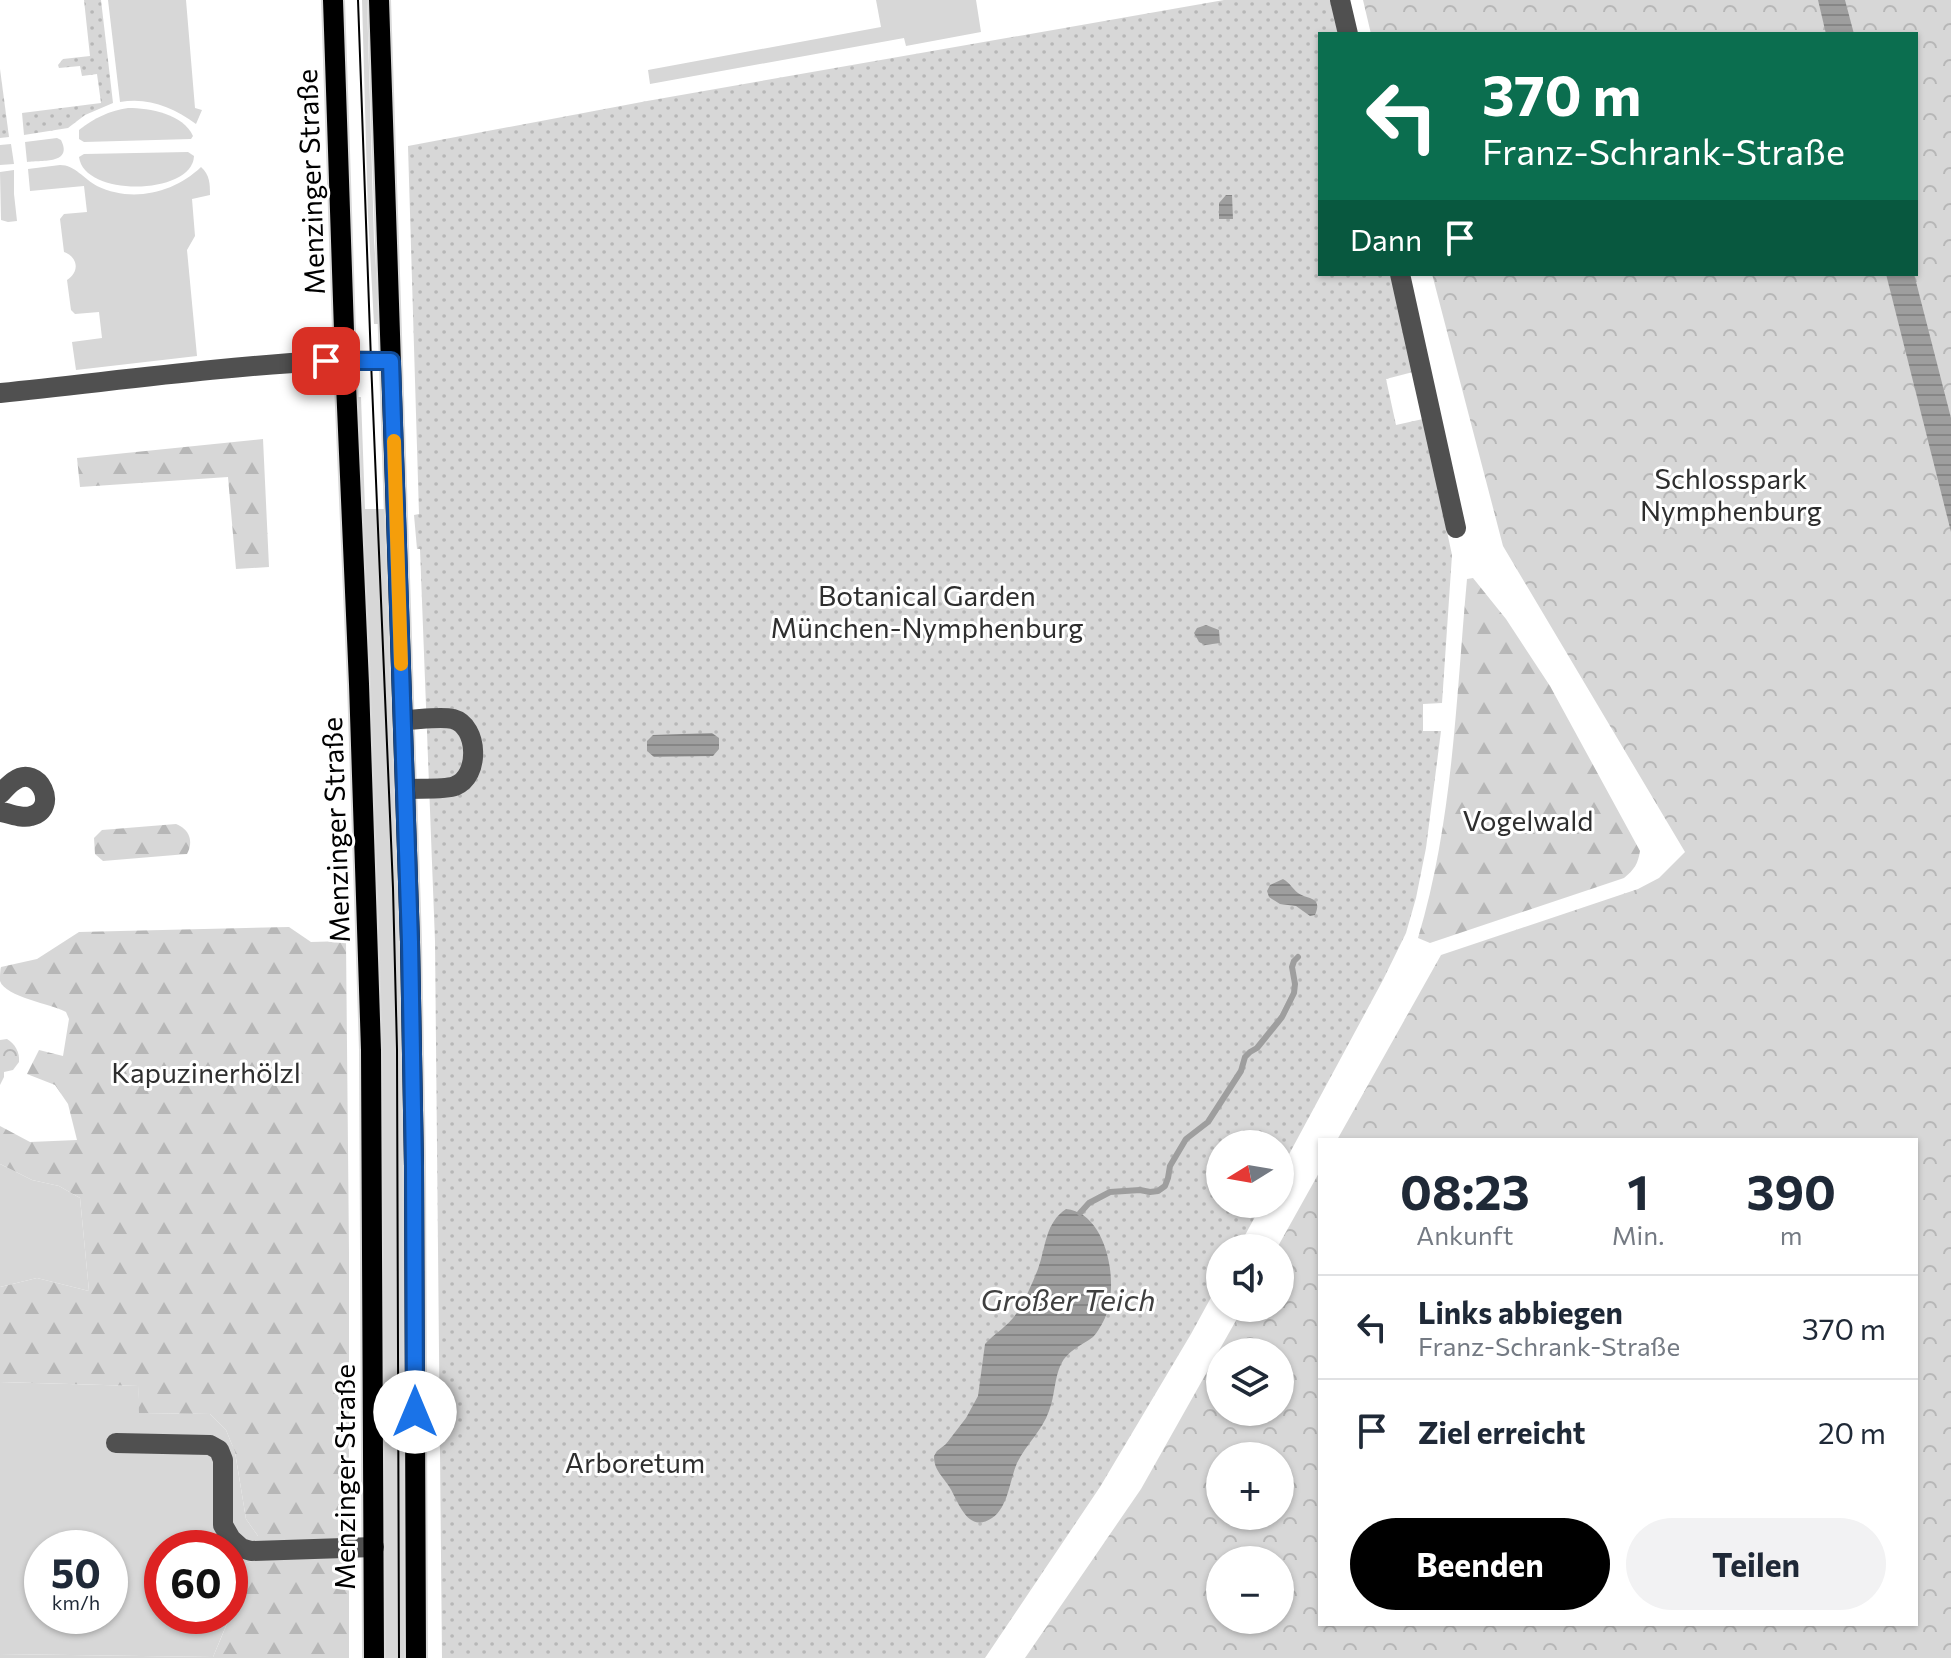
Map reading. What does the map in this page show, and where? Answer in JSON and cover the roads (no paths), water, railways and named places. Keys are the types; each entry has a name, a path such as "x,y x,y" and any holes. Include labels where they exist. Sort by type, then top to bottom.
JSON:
{"main road":[{"name":"Menzinger Straße","path":"333,0 371,1050 374,1658"},
{"path":"379,0 414,1166 416,1658"}],"street":[{"path":"1340,0 1348,32"},
{"path":"1400,276 1456,528"},
{"path":"0,393 203,371 326,361 391,361"},
{"path":"403,720 452,719 467,731 473,750 473,760 464,780 455,786 405,789"},
{"path":"0,794 14,781 29,777 41,784 46,800 38,813 31,816 0,812"},
{"path":"116,1443 210,1445 219,1450 223,1460 223,1525 241,1548 251,1551 374,1547"}],"water":[{"path":"1818,0 1845,0 1853,32 1826,32"},
{"path":"1226,195 1232,195 1233,219 1219,219 1219,203"},
{"path":"1887,276 1915,276 1951,418 1951,532"},
{"path":"1206,625 1219,630 1220,643 1205,645 1199,642 1194,633 1197,628"},
{"path":"712,733 719,738 719,749 713,756 654,757 647,751 647,741 653,735"},
{"path":"1283,879 1298,893 1316,902 1315,915 1310,916 1296,906 1280,904 1269,897 1267,891 1270,885"},
{"name":"Großer Teich","path":"1066,1209 1081,1214 1101,1238 1111,1273 1108,1308 1094,1335 1071,1352 1061,1364 1049,1411 1017,1463 1002,1507 992,1518 977,1522 965,1515 937,1470 934,1456 966,1418 978,1396 985,1344 1019,1309 1038,1269 1050,1228"}],"waterway":[{"path":"1080,1213 1089,1203 1110,1192 1150,1192 1165,1186 1170,1166 1186,1139 1208,1122 1241,1071 1245,1057 1257,1048 1282,1017 1294,993 1292,967 1298,957"}],"tram line":[{"path":"358,0 397,1049 399,1658"}],"park label":[{"name":"Schlosspark Nymphenburg","path":"1731,495"},
{"name":"Botanical Garden München-Nymphenburg","path":"927,612"},
{"name":"Vogelwald","path":"1528,821"},
{"name":"Kapuzinerhölzl","path":"206,1073"},
{"name":"Arboretum","path":"635,1463"}]}
